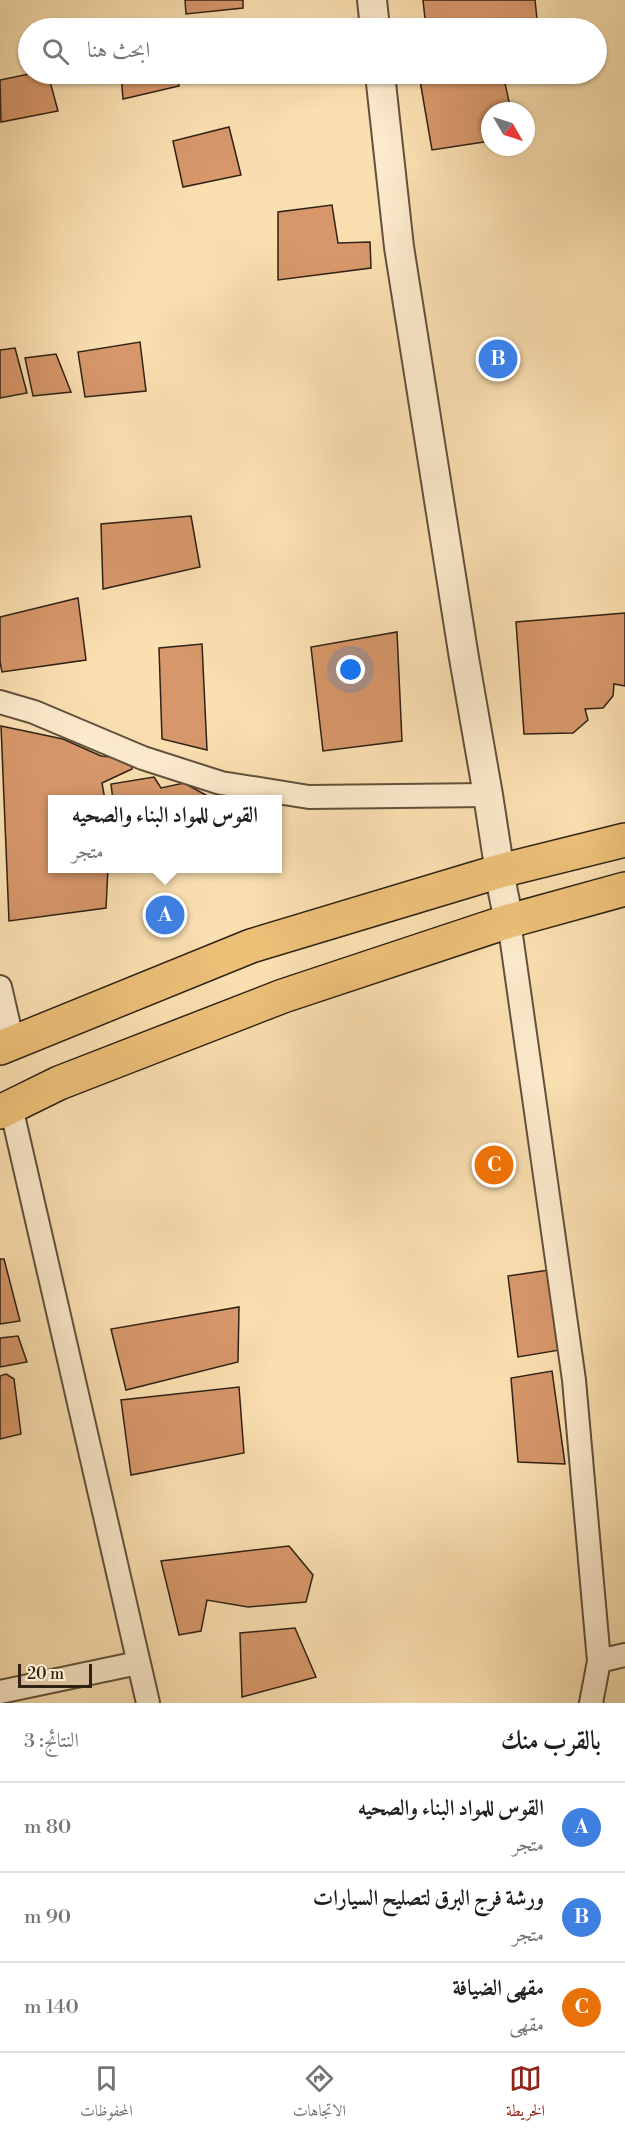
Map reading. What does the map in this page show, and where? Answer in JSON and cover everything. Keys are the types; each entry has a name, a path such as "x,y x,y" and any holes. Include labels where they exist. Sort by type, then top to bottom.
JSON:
{"main road":[{"path":"7,1045 251,946 500,871 625,840"},
{"path":"5,1110 59,1083 283,996 510,921 625,889"}],"street":[{"path":"372,0 374,18"},
{"path":"381,84 399,247 464,657 510,921 574,1380 599,1661 591,1703"},
{"path":"0,702 34,711 143,758 221,783 309,797 488,795"},
{"path":"0,987 7,1045"},
{"path":"5,1110 148,1703"},
{"path":"599,1661 625,1655"},
{"path":"0,1692 138,1663"}],"building":[{"path":"185,0 243,0 243,8 186,14"},
{"path":"423,0 535,0 537,18 425,18"},
{"path":"18,76 18,84 51,84 58,111 1,122 0,80"},
{"path":"122,84 179,84 179,86 123,99"},
{"path":"421,84 505,84 509,102 481,102 481,142 432,150"},
{"path":"229,127 241,175 183,187 173,141"},
{"path":"332,205 338,243 370,242 371,268 278,280 278,212"},
{"path":"140,342 146,391 85,397 78,352"},
{"path":"15,348 27,393 0,398 0,350"},
{"path":"56,354 71,392 33,396 25,358"},
{"path":"191,516 200,567 103,589 101,524"},
{"path":"78,598 86,660 2,672 0,617"},
{"path":"625,613 625,686 614,684 613,696 603,708 585,709 588,720 573,733 524,734 516,622"},
{"path":"397,632 402,741 323,751 311,647"},
{"path":"202,644 207,750 162,739 159,648"},
{"path":"1,726 63,739 101,756 130,759 132,769 102,783 104,795 48,795 48,873 108,873 106,908 9,921"},
{"path":"154,777 161,788 184,783 206,795 112,795 111,784"},
{"path":"0,1259 4,1259 20,1321 0,1324"},
{"path":"549,1270 560,1350 518,1357 508,1276"},
{"path":"239,1307 238,1362 126,1390 111,1329"},
{"path":"18,1336 27,1362 0,1367 0,1338"},
{"path":"552,1371 565,1464 518,1462 511,1378"},
{"path":"6,1374 14,1379 21,1434 0,1439 0,1376"},
{"path":"239,1387 244,1453 131,1475 121,1400"},
{"path":"289,1546 313,1575 306,1602 248,1607 207,1600 201,1631 179,1635 161,1561"},
{"path":"295,1628 316,1677 242,1697 240,1633"}],"place":[{"name":"ورشة فرج البرق لتصليح السيارات","path":"498,359"},
{"name":"القوس للمواد البناء والصحيه","path":"165,915"},
{"name":"مقهى الضيافة","path":"494,1165"}]}
